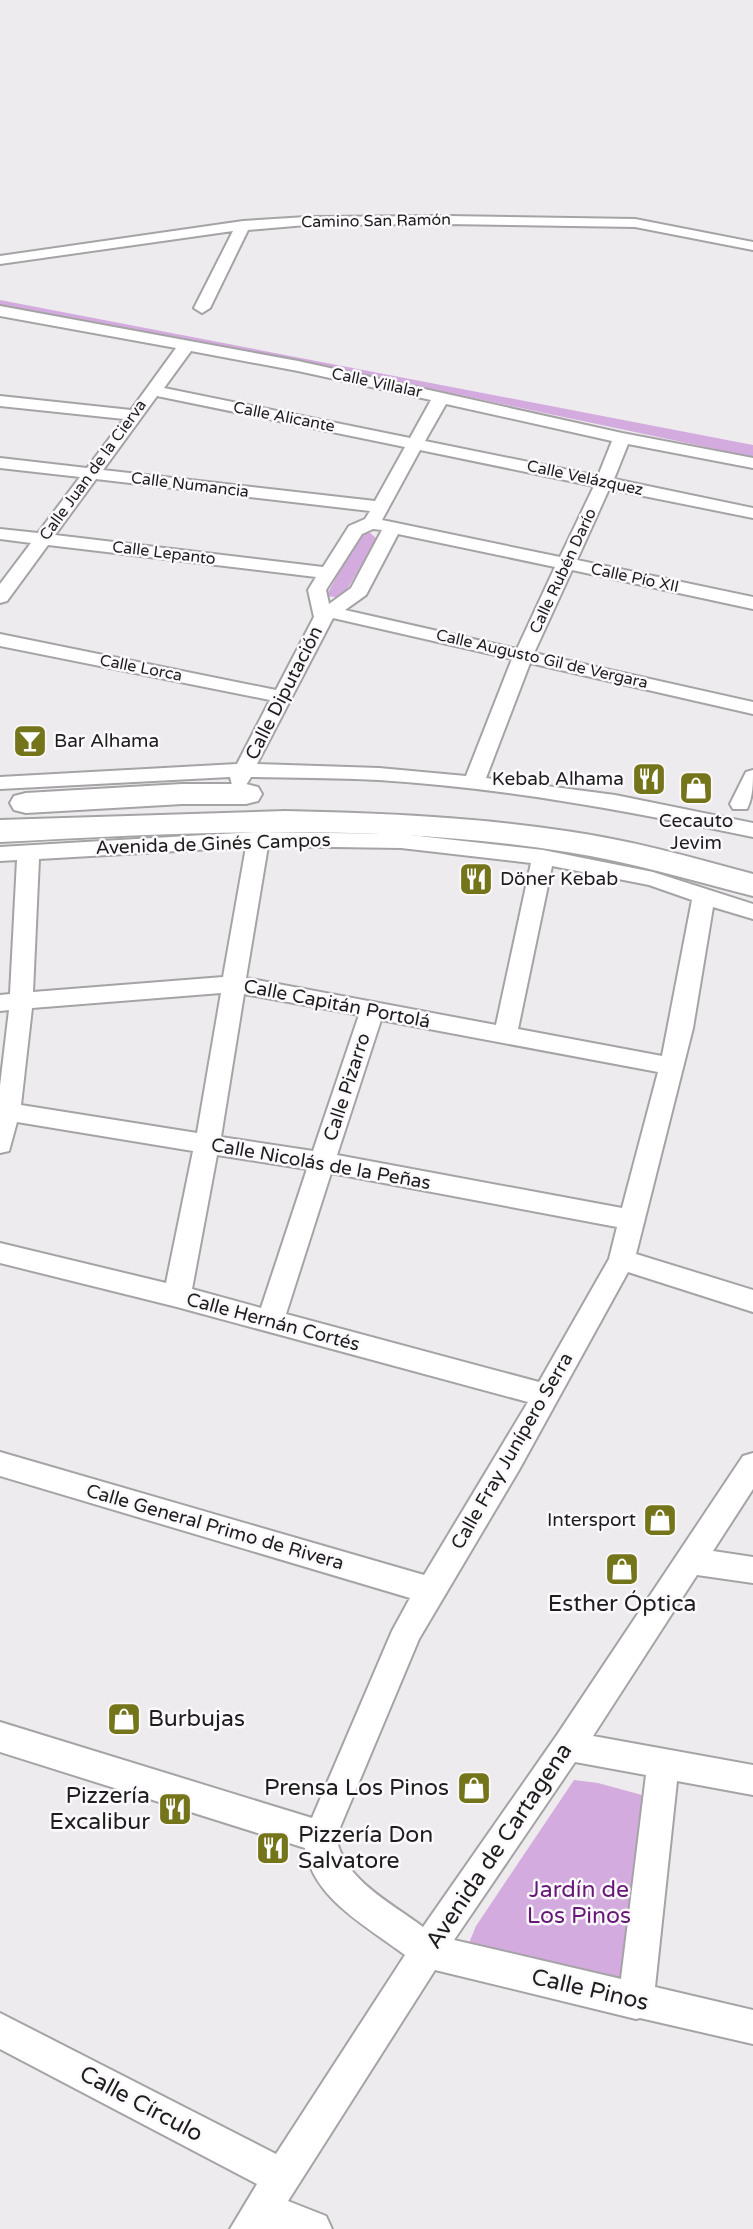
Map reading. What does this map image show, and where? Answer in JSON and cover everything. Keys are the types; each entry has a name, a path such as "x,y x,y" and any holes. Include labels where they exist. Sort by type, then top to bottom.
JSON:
{"main road":[{"path":"0,805 238,782 477,804 634,828 753,858"},
{"name":"Avenida de Ginés Campos","path":"0,831 194,821 299,820 404,824 578,843 642,854 753,885"}],"street":[{"name":"Camino San Ramón","path":"0,260 243,225 408,220 635,223 753,246"},
{"path":"202,308 243,225"},
{"name":"Calle Villalar","path":"0,311 187,345 441,397 622,438 753,463"},
{"name":"Calle Juan de la Cierva","path":"0,597 187,345"},
{"name":"Calle Alicante","path":"151,390 417,443"},
{"path":"393,527 359,591 327,614 317,590 355,530 376,515 441,397"},
{"path":"0,401 134,415"},
{"name":"Calle Rubén Darío","path":"474,783 524,654 622,438"},
{"name":"Calle Velázquez","path":"417,443 753,513"},
{"name":"Calle Numancia","path":"0,463 376,515 393,527"},
{"name":"Calle Pío XII","path":"393,527 753,603"},
{"name":"Calle Lepanto","path":"0,534 328,573"},
{"name":"Calle Augusto Gil de Vergara","path":"327,614 524,654 753,708"},
{"name":"Calle Diputación","path":"238,782 327,614"},
{"name":"Calle Lorca","path":"0,640 283,697"},
{"path":"0,783 238,782 379,774 474,783 615,802 753,830"},
{"path":"740,804 753,776"},
{"path":"177,1296 207,1144 258,839"},
{"name":"Avenida de Ginés Campos","path":"0,854 258,839 401,841 543,857 653,878 753,912"},
{"path":"0,1144 9,1112 10,1002 28,853"},
{"path":"505,1036 543,857"},
{"name":"Calle Fray Junípero Serra","path":"320,1837 407,1630 622,1260 681,1028 704,895"},
{"name":"Calle Capitán Portolá","path":"10,1002 235,984 372,1012 671,1066"},
{"name":"Calle Pizarro","path":"270,1321 372,1012"},
{"name":"Calle Nicolás de la Peñas","path":"9,1112 322,1162 632,1220"},
{"name":"Calle Hernán Cortés","path":"0,1253 177,1296 545,1395"},
{"path":"622,1260 753,1301"},
{"name":"Calle General Primo de Rivera","path":"0,1464 429,1590"},
{"name":"Avenida de Cartagena","path":"255,2219 427,1951 568,1746 753,1465"},
{"path":"690,1561 753,1570"},
{"path":"0,1737 320,1837 324,1862 342,1887 427,1951"},
{"path":"568,1746 753,1780"},
{"path":"636,2002 663,1763"},
{"name":"Calle Pinos","path":"427,1951 636,2002 753,2027"},
{"name":"Calle Círculo","path":"0,2031 283,2178"},
{"path":"255,2219 313,2229"}],"green space":[{"path":"0,300 753,445 753,457 346,371 0,306"},
{"path":"369,532 377,539 342,598 326,596 359,536"},
{"name":"Jardín de Los Pinos","path":"574,1780 598,1783 664,1801 641,1991 477,1955 469,1943 476,1926"}],"place":[{"name":"Bar Alhama","path":"30,741"},
{"name":"Kebab Alhama","path":"649,779"},
{"name":"Cecauto Jevim","path":"696,788"},
{"name":"Döner Kebab","path":"476,879"},
{"name":"Intersport","path":"660,1520"},
{"name":"Esther Óptica","path":"622,1569"},
{"name":"Burbujas","path":"124,1719"},
{"name":"Prensa Los Pinos","path":"474,1788"},
{"name":"Pizzería Excalibur","path":"175,1809"},
{"name":"Pizzería Don Salvatore","path":"273,1848"}]}
